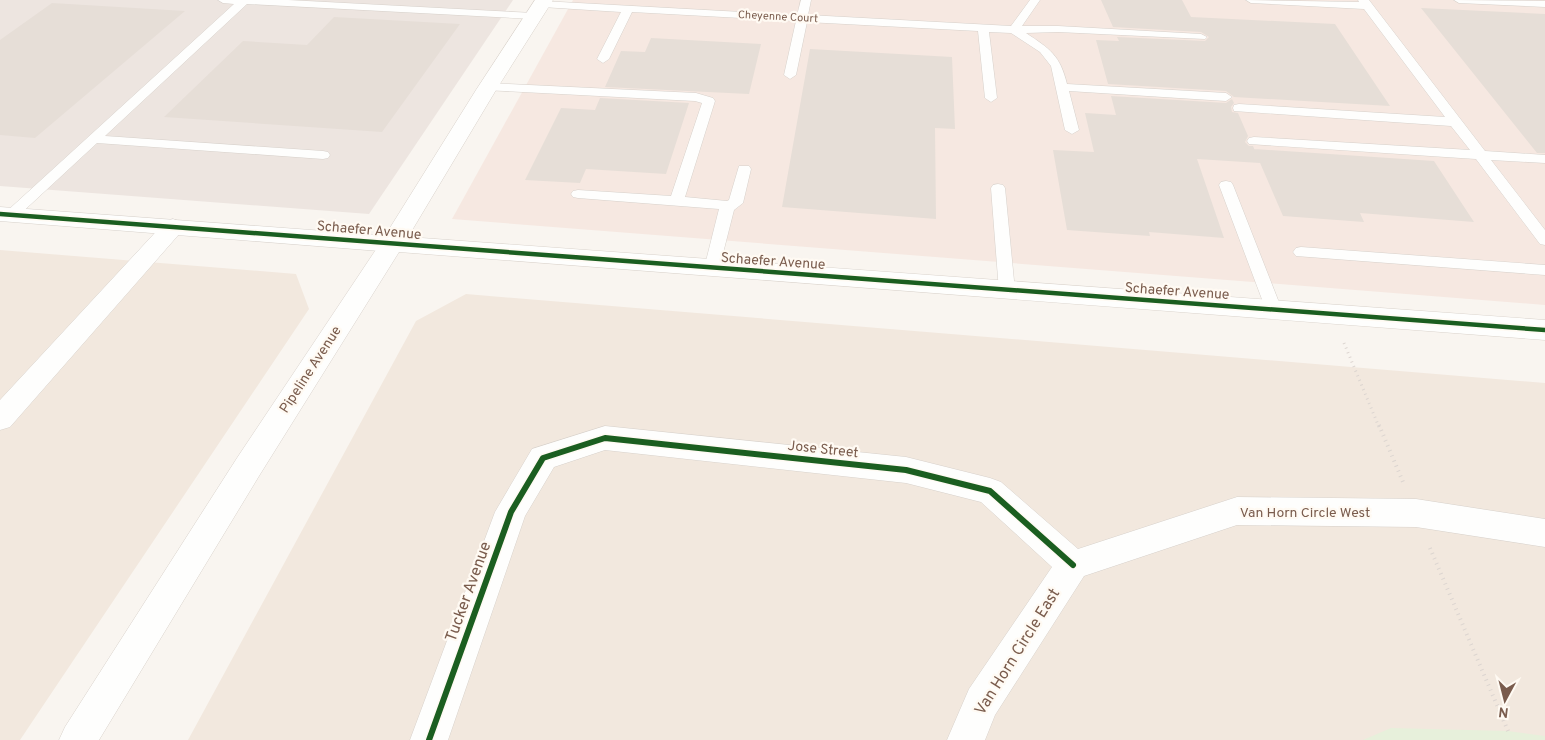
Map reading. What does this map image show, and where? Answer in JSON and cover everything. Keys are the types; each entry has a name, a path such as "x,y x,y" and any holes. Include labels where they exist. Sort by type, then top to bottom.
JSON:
{"main road":[{"name":"Pipeline Avenue","path":"78,740 248,467 392,244 488,87 540,7"},
{"name":"Schaefer Avenue","path":"6,215 1545,330"},
{"path":"0,419 173,227"},
{"name":"Jose Street","path":"543,458 605,438 906,470 990,491 1073,565"},
{"name":"Tucker Avenue","path":"429,740 511,512 543,458"},
{"name":"Van Horn Circle West","path":"1073,565 1237,511 1416,513 1545,533"},
{"name":"Van Horn Circle East","path":"966,740 982,702 1073,565"}],"lane":[{"name":"Cheyenne Court","path":"223,0 387,4 451,12 540,7 628,9 983,29 1058,29 1201,37"},
{"path":"451,12 460,0"},
{"path":"726,14 731,0"},
{"path":"790,75 806,0"},
{"path":"1036,0 1014,30 1044,50 1059,70 1072,130"},
{"path":"1250,0 1366,3 1545,240"},
{"path":"1459,0 1545,4"},
{"path":"6,215 94,138 244,1"},
{"path":"603,59 628,9"},
{"path":"983,29 991,98"},
{"path":"488,87 696,97 709,101 677,201"},
{"path":"1063,87 1226,97"},
{"path":"1239,108 1456,122"},
{"path":"94,138 323,155"},
{"path":"1254,141 1545,159"},
{"path":"727,207 736,203 744,169"},
{"path":"1226,184 1274,310"},
{"path":"998,188 1007,291"},
{"path":"578,194 721,204 727,207"},
{"path":"712,269 727,207"},
{"path":"1300,252 1545,270"}],"shaded area":[{"path":"0,0 513,0 369,214 0,186"},
{"path":"573,0 1545,0 1545,305 452,219"},
{"path":"0,250 296,274 309,309 20,740 0,740"},
{"path":"466,294 1545,383 1545,740 188,740 416,321"}],"green space":[{"path":"1391,728 1508,731 1545,736 1545,740 1363,740"}],"building":[{"path":"1101,0 1182,0 1191,17 1335,24 1390,106 1234,97 1226,91 1108,84 1096,40 1119,41 1117,37 1205,41 1209,37 1201,32 1113,27"},
{"path":"52,3 185,11 35,138 0,135 0,40"},
{"path":"1421,8 1545,14 1545,153 1537,153"},
{"path":"334,17 460,24 382,132 164,117 243,41 307,45"},
{"path":"651,38 761,44 749,94 605,87 621,51 645,52"},
{"path":"810,49 952,57 955,129 935,128 936,219 782,207"},
{"path":"1111,96 1226,103 1232,99 1234,103 1231,107 1232,112 1238,113 1248,136 1245,142 1249,146 1253,146 1260,163 1197,159 1224,238 1149,232 1150,236 1067,230 1053,150 1094,152 1085,113 1116,115"},
{"path":"600,98 689,103 666,174 586,169 580,183 525,180 561,108 595,110"},
{"path":"1254,149 1434,161 1474,222 1360,213 1364,222 1283,216"}],"cycle path":[{"path":"0,214 1545,330"},
{"path":"429,740 511,512 543,458 605,438 906,470 990,491 1073,565"}]}
